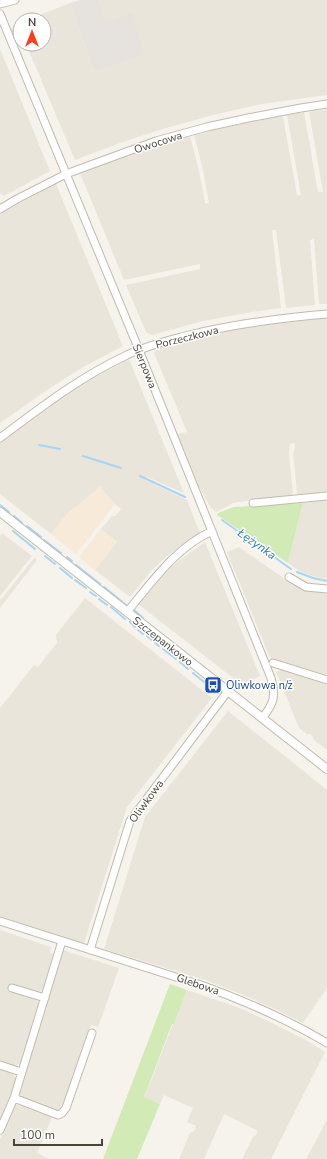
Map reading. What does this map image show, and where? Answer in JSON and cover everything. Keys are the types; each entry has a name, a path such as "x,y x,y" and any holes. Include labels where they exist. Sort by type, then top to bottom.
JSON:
{"street":[{"path":"0,4 15,0"},
{"name":"Sierpowa","path":"0,14 139,350 271,678 274,688 273,701 270,708 262,718"},
{"name":"Owocowa","path":"0,209 66,174 156,141 207,127 274,112 327,104"},
{"name":"Porzeczkowa","path":"0,438 77,383 113,361 139,350 175,339 236,325 285,317 327,314"},
{"path":"253,504 327,496"},
{"name":"Szczepankowo","path":"0,512 327,769"},
{"path":"127,612 171,560 181,551 212,531"},
{"path":"288,577 306,587 327,589"},
{"path":"273,663 327,680"},
{"name":"Oliwkowa","path":"90,950 130,821 228,692"},
{"name":"Glebowa","path":"0,921 232,996 281,1017 327,1043"},
{"path":"0,1130 14,1098 62,941"},
{"path":"12,988 45,998"},
{"path":"14,1098 58,1115 62,1113 66,1108 92,1033"},
{"path":"0,1065 21,1072"}],"shaded area":[{"path":"80,0 99,0 106,22 132,13 144,55 94,71 70,3"},
{"path":"99,0 327,0 327,95 262,104 213,115 120,143 75,160 29,52 52,52 52,12 48,12 70,3 94,71 106,22"},
{"path":"0,49 50,171 4,196 0,193"},
{"path":"327,109 327,304 319,304 314,239 310,240 315,305 286,308 276,230 272,230 281,308 203,321 152,335 146,332 126,285 200,269 200,264 124,280 80,173 132,154 190,136 205,203 209,203 203,170 194,135 281,116 283,117 297,195 301,195 287,115 304,112 318,192 323,192 309,112"},
{"path":"56,184 123,346 85,366 53,386 0,423 0,214"},
{"path":"327,318 327,493 300,496 297,493 293,454 295,446 294,443 290,444 289,454 293,493 291,497 277,497 232,503 216,512 211,508 196,481 177,434 187,432 154,353 157,348 206,335 255,326 306,319"},
{"path":"129,359 184,493 147,477 145,480 187,500 200,533 167,556 152,570 130,597 95,570 117,542 101,529 112,516 115,516 121,509 100,487 68,513 51,534 0,494 0,441 61,398 91,379"},
{"path":"100,487 115,504 76,554 51,534 68,513"},
{"path":"327,500 327,579 312,576 298,570 288,563 303,503"},
{"path":"101,529 117,542 95,570 79,557"},
{"path":"2,533 32,556 0,596 0,536"},
{"path":"205,542 260,676 242,685 138,604 158,578 169,568"},
{"path":"239,547 292,584 306,590 327,594 327,675 270,658 227,552"},
{"path":"34,558 37,560 0,608 0,601"},
{"path":"85,598 212,698 127,807 84,943 0,916 0,708 34,665 38,667 57,643 56,635"},
{"path":"281,670 327,685 327,750 314,740 311,734 307,734 299,728 276,672"},
{"path":"228,711 327,790 327,988 303,1023 273,1008 205,980 104,949 145,817"},
{"path":"0,930 51,947 50,953 55,954 44,989 38,992 11,984 9,990 36,999 39,1004 21,1063 15,1066 0,1061"},
{"path":"63,950 119,968 98,1027 91,1025 62,1109 56,1111 21,1099 19,1093"},
{"path":"187,990 237,1007 266,1020 306,1040 325,1052 271,1159 242,1159 253,1137 258,1131 224,1114 204,1159 179,1159 190,1133 194,1131 196,1126 187,1122 193,1108 164,1095 160,1104 144,1098"},
{"path":"0,1069 13,1073 16,1079 0,1121"},
{"path":"15,1104 52,1117 37,1153 49,1159 0,1159 0,1139"},
{"path":"327,1120 327,1159 306,1159"}],"green space":[{"path":"303,503 288,563 217,515 218,513 234,507"},
{"path":"170,984 187,990 174,1024 172,1024 144,1097 160,1104 137,1159 103,1159"}],"waterway":[{"name":"Łężynka","path":"39,445 60,449"},
{"name":"Łężynka","path":"83,456 121,468"},
{"name":"Łężynka","path":"140,476 185,497"},
{"path":"0,505 9,512"},
{"path":"14,516 22,523"},
{"name":"Łężynka","path":"222,520 291,569"},
{"path":"27,526 41,537"},
{"path":"13,531 35,549"},
{"path":"44,540 61,553"},
{"path":"45,556 55,564"},
{"path":"67,557 72,561"},
{"path":"76,565 100,584"},
{"path":"60,568 72,578"},
{"name":"Łężynka","path":"297,572 327,581"},
{"path":"75,580 86,588"},
{"path":"104,587 126,605"},
{"path":"90,592 96,596"},
{"path":"99,599 107,605"},
{"path":"111,607 125,619"},
{"path":"134,610 143,618"},
{"path":"130,622 135,627"},
{"path":"138,630 143,634"},
{"path":"147,636 159,646"},
{"path":"163,649 176,659"},
{"path":"180,662 188,669"},
{"path":"193,673 204,682"}],"place":[{"name":"Oliwkowa n/ż","path":"213,685"}]}
